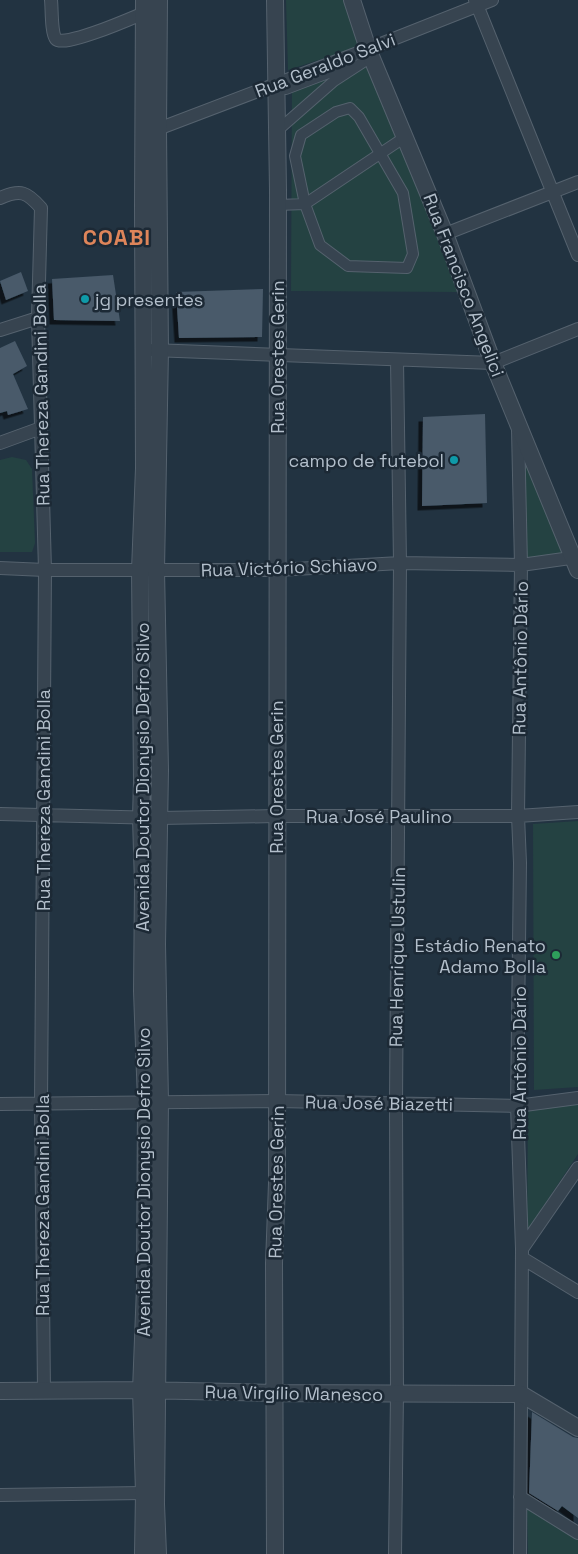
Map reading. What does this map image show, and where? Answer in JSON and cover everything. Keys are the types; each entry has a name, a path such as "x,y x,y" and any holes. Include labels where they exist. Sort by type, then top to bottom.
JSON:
{"street":[{"path":"51,0 54,32 58,41 65,41 92,33 144,6"},
{"name":"Avenida Doutor Dionysio Defro Silvo","path":"158,1554 156,1504 158,1391 153,1102 142,991 143,885 141,818 148,570 144,468 152,350 143,206 151,130 159,0"},
{"name":"Rua Orestes Gerin","path":"275,0 280,89 277,131 275,1554"},
{"name":"Rua Francisco Angelici","path":"352,0 370,53 445,234 493,363 577,562"},
{"name":"Rua Geraldo Salvi","path":"151,130 280,89 370,53 476,3 492,0"},
{"path":"476,3 578,255"},
{"name":"Avenida Doutor Dionysio Defro Silvo","path":"144,6 151,130"},
{"path":"277,131 334,81 370,53"},
{"path":"350,108 359,116 403,192 413,254 407,268 348,266 320,245 305,204 295,156 301,135 336,112 350,108"},
{"path":"278,205 305,204 405,137"},
{"path":"445,234 578,182"},
{"name":"Rua Thereza Gandini Bolla","path":"0,198 18,192 32,198 41,208 38,318 44,570 41,1104 44,1391"},
{"path":"0,330 38,318"},
{"path":"152,350 493,363 578,329"},
{"name":"Rua Henrique Ustulin","path":"395,1554 400,563 397,360"},
{"name":"Rua Antônio Dário","path":"518,422 521,565 517,1106 522,1254 520,1554"},
{"path":"0,443 41,428"},
{"name":"Rua Victório Schiavo","path":"0,568 44,570 277,570 400,563 521,565 577,562"},
{"name":"Avenida Doutor Dionysio Defro Silvo","path":"143,1554 144,1493 141,1390 153,1102 160,818 159,663 148,570"},
{"name":"Rua José Paulino","path":"0,814 160,818 518,816 578,812"},
{"name":"Rua José Biazetti","path":"0,1104 277,1101 517,1106 578,1098"},
{"path":"578,1168 522,1254 578,1292"},
{"name":"Rua Virgílio Manesco","path":"0,1391 141,1390 275,1393 521,1394"},
{"path":"521,1394 578,1428"},
{"path":"0,1495 144,1493"},
{"path":"520,1497 578,1533"}],"green space":[{"path":"286,0 345,0 359,47 288,70"},
{"path":"367,54 458,292 291,291 292,80"},
{"path":"522,438 572,555 526,563"},
{"path":"12,457 26,460 32,469 35,543 32,552 0,552 0,460"},
{"name":"Estádio Renato Adamo Bolla","path":"578,821 578,1087 534,1090 533,824"},
{"path":"578,1104 578,1154 527,1231 528,1108"},
{"path":"527,1503 578,1536 578,1554 528,1554"}],"building":[{"path":"21,272 28,291 6,300 0,281"},
{"name":"jg presentes","path":"113,275 120,321 54,320 52,279"},
{"path":"263,289 262,337 179,338 176,292"},
{"path":"15,341 27,366 13,374 28,409 8,415 7,411 0,413 0,348"},
{"name":"campo de futebol","path":"485,414 487,503 422,506 423,417"},
{"path":"532,1412 573,1437 578,1438 578,1518 562,1506 558,1511 529,1493"}],"place":[{"name":"jg presentes","path":"85,299"},
{"name":"campo de futebol","path":"454,460"},
{"name":"Estádio Renato Adamo Bolla","path":"556,955"}],"district":[{"name":"COABI","path":"117,237"}]}
